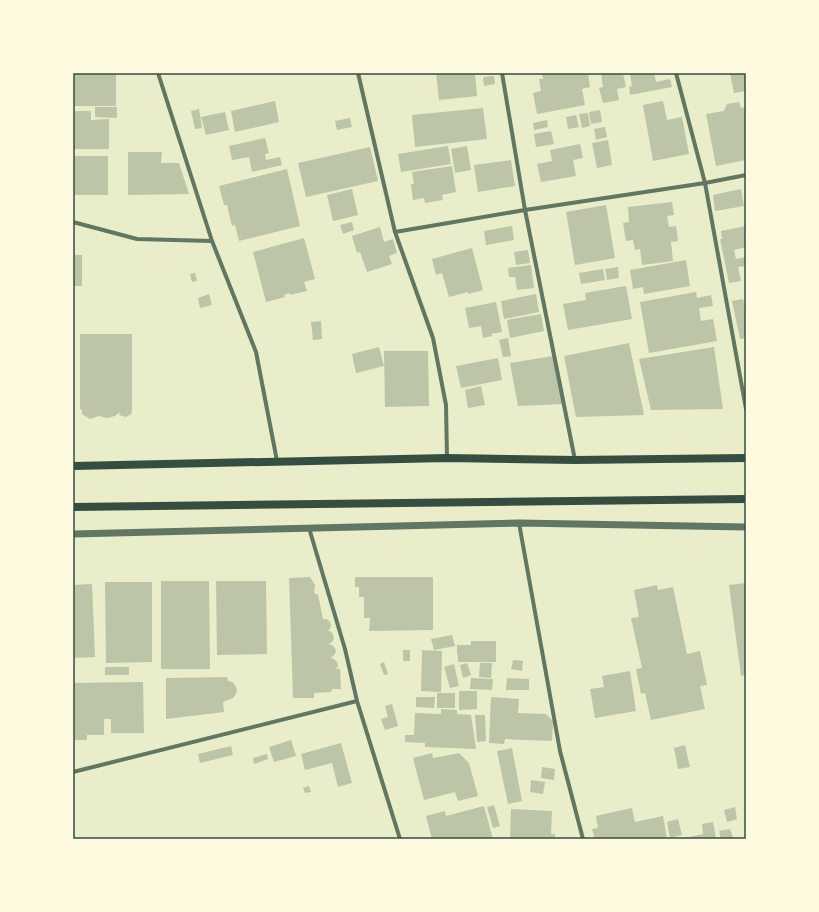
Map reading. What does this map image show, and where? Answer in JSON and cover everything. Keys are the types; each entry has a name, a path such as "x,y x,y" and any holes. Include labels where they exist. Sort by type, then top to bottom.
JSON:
{"main road":[{"path":"73,466 447,458 575,460 746,458"},
{"path":"73,507 746,499"}],"street":[{"path":"158,73 212,241 256,352 277,462"},
{"path":"358,73 395,232 433,338 446,405 447,458"},
{"path":"502,73 525,210 575,460"},
{"path":"676,73 705,183 746,409"},
{"path":"395,232 525,210 705,183 746,175"},
{"path":"73,222 137,239 212,241"},
{"path":"520,523 560,750 583,839"},
{"path":"73,534 520,523 746,527"},
{"path":"309,528 345,650 357,701 400,839"},
{"path":"73,772 357,701"}],"building":[{"path":"73,73 116,73 116,106 73,106"},
{"path":"436,73 475,73 477,96 439,100"},
{"path":"542,73 588,73 590,87 582,89 585,105 537,114 533,93 541,91 539,79 543,79"},
{"path":"601,73 623,73 626,87 617,89 619,100 603,103 599,88 603,87"},
{"path":"654,73 656,82 670,79 672,87 630,95 629,87 632,86 630,74"},
{"path":"730,73 746,73 746,91 734,93"},
{"path":"494,76 495,84 484,86 483,77"},
{"path":"275,101 279,122 235,132 231,111"},
{"path":"663,101 667,120 682,117 689,154 653,161 643,105"},
{"path":"739,102 741,108 746,107 746,160 716,166 706,114 724,111 727,104"},
{"path":"95,107 117,107 117,118 95,117"},
{"path":"483,108 487,139 415,147 412,115"},
{"path":"199,109 202,128 195,129 191,111"},
{"path":"600,110 602,122 591,124 589,112"},
{"path":"73,111 91,111 91,120 109,119 109,149 74,149"},
{"path":"225,112 229,130 206,135 201,117"},
{"path":"588,113 590,126 582,128 579,114"},
{"path":"576,115 579,127 568,129 566,117"},
{"path":"350,118 352,127 337,130 335,121"},
{"path":"547,120 548,127 534,130 533,123"},
{"path":"605,127 607,137 596,140 594,129"},
{"path":"551,131 554,144 536,147 534,134"},
{"path":"265,138 269,153 265,154 266,160 280,157 282,165 252,172 249,157 232,160 229,146"},
{"path":"608,140 612,165 597,168 592,143"},
{"path":"580,144 583,158 573,160 576,176 541,182 537,164 552,161 550,150"},
{"path":"448,146 451,164 401,172 398,154"},
{"path":"467,146 471,170 455,173 451,149"},
{"path":"370,147 378,181 306,197 298,163"},
{"path":"128,152 162,152 161,163 179,163 189,194 128,195"},
{"path":"73,156 108,156 108,195 73,195"},
{"path":"511,160 515,186 478,192 474,165"},
{"path":"452,166 456,192 442,195 443,200 425,203 424,198 413,200 411,184 414,184 412,172"},
{"path":"287,169 300,226 239,241 235,225 232,226 227,205 224,205 219,186"},
{"path":"352,189 358,215 333,221 327,195"},
{"path":"741,189 744,206 715,211 713,195"},
{"path":"672,202 674,215 667,216 669,227 676,226 678,241 671,242 673,261 642,265 640,249 635,250 633,240 626,241 623,223 629,222 628,207"},
{"path":"606,205 615,258 575,265 566,212"},
{"path":"352,222 354,230 343,234 340,225"},
{"path":"512,226 514,240 486,245 484,231"},
{"path":"746,226 746,247 734,250 736,259 746,257 746,266 738,267 741,281 729,283 720,239 722,239 721,231"},
{"path":"380,227 384,242 393,239 397,253 389,256 392,264 367,272 360,252 357,253 352,236"},
{"path":"304,238 315,279 304,282 307,291 290,295 290,293 284,295 285,297 266,302 253,252"},
{"path":"472,248 483,290 449,297 442,273 436,275 432,259"},
{"path":"528,250 530,263 516,265 514,252"},
{"path":"73,255 82,255 82,286 73,286"},
{"path":"686,260 690,286 644,294 643,287 633,289 630,270"},
{"path":"531,265 534,288 517,290 515,277 509,277 508,268"},
{"path":"618,267 619,278 607,280 605,269"},
{"path":"603,269 605,280 581,284 579,273"},
{"path":"195,273 197,281 192,282 190,274"},
{"path":"626,286 632,319 568,330 563,304 586,300 585,293"},
{"path":"696,292 697,298 711,295 713,306 699,308 701,321 713,319 717,341 649,353 640,302"},
{"path":"209,294 212,305 200,308 198,298"},
{"path":"536,294 539,312 504,319 501,301"},
{"path":"743,299 746,312 746,338 740,339 732,301"},
{"path":"496,302 502,332 491,334 492,336 483,338 481,326 469,328 465,308"},
{"path":"541,314 544,331 510,338 507,320"},
{"path":"321,321 322,339 313,340 311,322"},
{"path":"80,334 132,334 132,410 131,414 126,417 119,415 120,412 115,416 107,418 99,416 90,419 82,414 82,410 80,409"},
{"path":"508,338 511,356 503,357 499,340"},
{"path":"629,343 644,415 576,417 564,356"},
{"path":"379,347 384,366 356,373 352,354"},
{"path":"714,347 723,409 651,410 639,359"},
{"path":"384,351 428,351 429,406 385,407"},
{"path":"553,356 563,404 518,406 510,363"},
{"path":"498,358 502,380 461,388 456,366"},
{"path":"481,386 485,405 468,408 465,390"},
{"path":"310,577 315,585 314,593 318,595 323,619 327,619 330,622 331,626 327,631 330,631 333,634 334,638 332,642 328,644 335,648 336,652 330,658 337,662 338,666 336,669 340,669 341,689 332,689 331,692 314,693 314,698 293,698 289,578"},
{"path":"355,577 433,577 433,630 369,631 370,618 364,618 364,597 359,597 359,587 355,587"},
{"path":"161,581 209,581 210,669 161,669"},
{"path":"216,581 266,581 267,654 217,655"},
{"path":"105,582 152,582 152,662 106,663"},
{"path":"746,583 746,675 741,676 729,585"},
{"path":"92,584 95,657 73,658 73,585"},
{"path":"657,585 658,590 673,587 687,654 700,651 707,685 700,686 705,709 651,720 645,693 641,694 636,669 642,668 631,618 639,617 634,590"},
{"path":"452,635 455,646 434,650 431,639"},
{"path":"471,641 496,641 496,662 458,662 457,645 471,645"},
{"path":"403,650 410,650 410,661 403,661"},
{"path":"422,650 442,651 441,692 421,691"},
{"path":"513,660 523,661 522,671 511,669"},
{"path":"384,662 388,674 384,675 380,664"},
{"path":"467,663 471,675 463,678 460,665"},
{"path":"480,663 492,663 491,678 479,677"},
{"path":"454,664 459,686 450,688 444,667"},
{"path":"105,667 129,667 129,675 105,675"},
{"path":"630,671 636,711 595,718 590,689 604,687 602,676"},
{"path":"227,677 228,681 235,685 237,690 233,698 223,702 224,712 166,719 166,678"},
{"path":"471,678 493,679 492,690 470,689"},
{"path":"507,678 529,679 529,690 506,690"},
{"path":"143,682 144,733 111,733 111,719 104,719 104,735 87,735 87,740 73,740 73,683"},
{"path":"459,691 477,691 477,709 459,710"},
{"path":"437,693 455,693 455,708 437,708"},
{"path":"416,697 435,697 434,708 416,707"},
{"path":"491,697 519,699 518,713 546,714 553,721 552,741 505,739 504,744 489,743"},
{"path":"392,704 398,726 385,730 381,719 388,717 385,706"},
{"path":"441,709 457,710 457,714 471,715 476,749 425,747 425,743 405,742 405,735 414,735 415,713 441,714"},
{"path":"475,715 485,715 486,741 477,742"},
{"path":"291,740 296,756 274,762 269,747"},
{"path":"341,743 352,783 338,787 332,763 305,770 301,754"},
{"path":"685,745 690,767 678,769 674,748"},
{"path":"231,746 233,755 200,763 198,754"},
{"path":"512,748 522,801 508,804 497,751"},
{"path":"432,753 433,758 459,753 469,763 478,796 458,801 455,792 424,800 413,758"},
{"path":"267,754 268,759 254,764 253,758"},
{"path":"542,767 555,769 554,780 541,778"},
{"path":"531,780 545,782 543,794 530,792"},
{"path":"309,786 311,792 305,793 303,788"},
{"path":"494,805 500,826 493,828 487,807"},
{"path":"484,806 493,839 432,839 426,816 445,811 446,816"},
{"path":"735,807 737,819 727,822 724,810"},
{"path":"632,808 635,822 663,816 667,839 595,839 592,829 598,828 596,816"},
{"path":"511,809 552,811 551,834 555,834 555,839 510,839"},
{"path":"678,819 682,835 670,838 667,822"},
{"path":"713,822 716,839 680,839 703,834 702,824"},
{"path":"730,829 733,838 721,839 719,831"}]}
